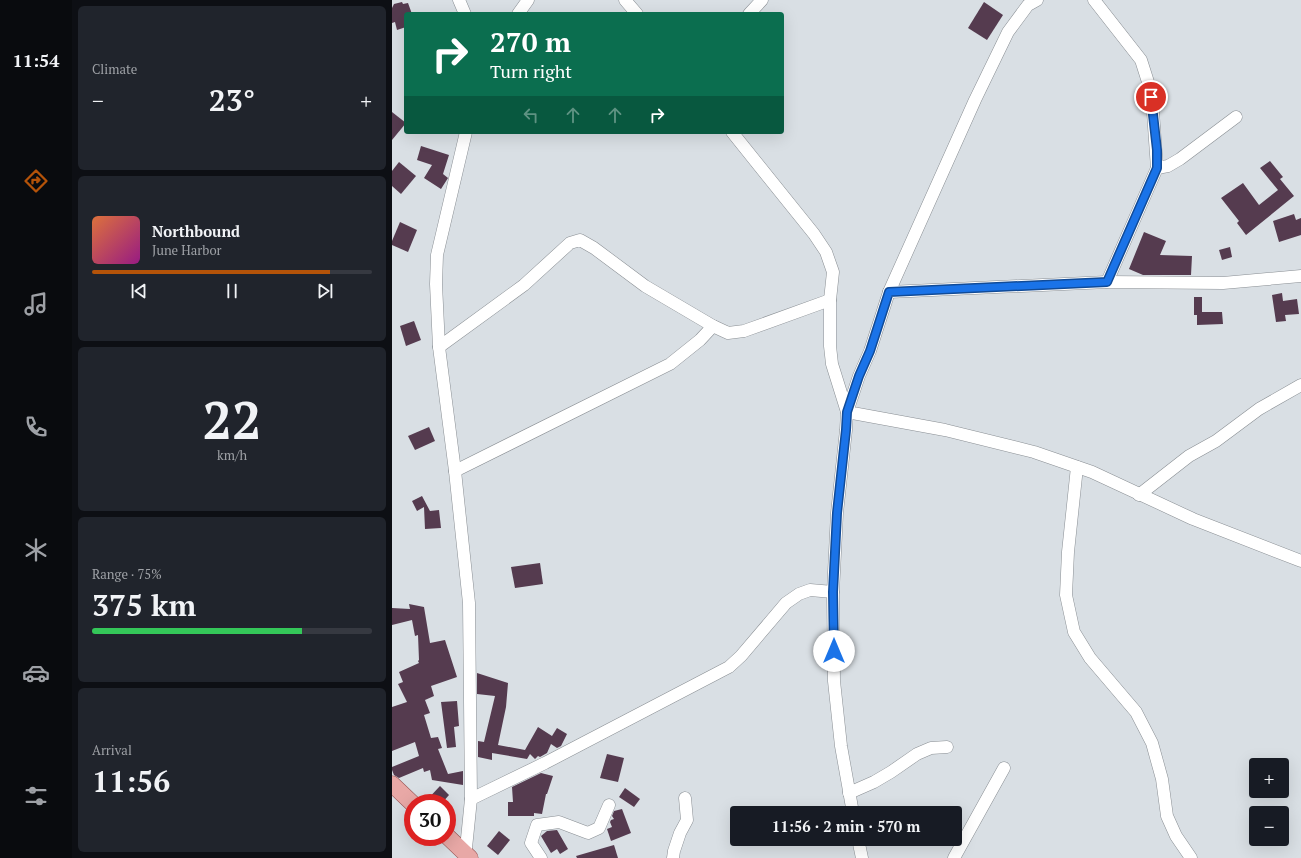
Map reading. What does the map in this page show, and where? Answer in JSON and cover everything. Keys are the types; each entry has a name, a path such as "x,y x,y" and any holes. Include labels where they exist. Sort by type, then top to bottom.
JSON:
{"main road":[{"path":"394,790 404,797"},
{"path":"456,845 467,857"}],"street":[{"path":"459,0 464,12"},
{"path":"519,12 528,0"},
{"path":"625,0 635,12"},
{"path":"750,12 762,0"},
{"path":"852,806 841,746 834,681 833,592 837,513 847,412 859,376 870,351 889,292 975,100 1008,32 1028,5 1037,0"},
{"path":"1094,0 1141,60 1148,82 1154,112 1157,168 1107,282"},
{"path":"1157,168 1168,166 1180,159 1236,117"},
{"path":"466,134 437,256 436,284 439,347 455,471 469,603 471,799 467,857"},
{"path":"734,134 814,234 826,252 833,272 830,300 830,346 847,412"},
{"path":"439,347 524,285 570,243 580,240 594,248 645,286 728,333 744,332 830,300"},
{"path":"889,292 1107,282 1223,283 1301,276"},
{"path":"455,471 670,364 700,340 714,326"},
{"path":"1140,495 1189,456 1216,441 1259,409 1301,385"},
{"path":"847,412 945,430 1034,452 1092,472 1193,520 1301,561"},
{"path":"1077,467 1068,552 1066,595 1074,632 1090,658 1136,712 1152,743 1162,779 1167,816 1176,836 1191,858"},
{"path":"471,799 545,763 729,667 741,656 786,603 799,594 810,590 833,592"},
{"path":"849,793 892,772 917,754 931,748 947,747"},
{"path":"954,858 1004,768"},
{"path":"673,858 680,833 687,820 685,798"},
{"path":"541,858 531,843 537,825 559,822 588,833 599,828 609,805"},
{"path":"859,846 862,858"}],"building":[{"path":"402,2 403,4 408,3 411,12 404,12 404,28 397,30 395,22 392,23 392,8 394,4"},
{"path":"984,2 1003,15 987,40 968,28"},
{"path":"392,112 404,121 404,125 392,140"},
{"path":"421,146 449,155 443,174 448,178 441,189 424,178 432,165 417,160"},
{"path":"1270,161 1283,177 1280,179 1294,196 1246,235 1237,223 1239,221 1221,198 1243,183 1259,205 1278,190 1260,168"},
{"path":"399,162 416,176 401,194 392,186 392,171"},
{"path":"1294,214 1296,220 1301,218 1301,235 1279,242 1273,221"},
{"path":"400,222 417,230 408,252 392,245 392,241"},
{"path":"1144,232 1166,241 1160,255 1192,256 1191,275 1143,275 1129,269"},
{"path":"1230,247 1232,257 1222,260 1219,250"},
{"path":"1282,293 1283,301 1297,299 1299,314 1285,315 1286,321 1276,322 1272,295"},
{"path":"1194,297 1202,297 1202,312 1222,312 1223,324 1197,325 1197,315 1194,315"},
{"path":"414,321 421,340 406,346 400,326"},
{"path":"429,427 435,441 415,450 408,436"},
{"path":"422,496 430,511 439,510 441,528 425,529 424,507 417,511 412,501"},
{"path":"540,563 543,584 515,588 511,567"},
{"path":"409,604 424,607 430,643 445,640 457,677 431,686 434,696 425,700 430,713 424,715 431,738 438,737 442,748 438,749 448,774 463,771 463,785 432,780 430,770 424,772 423,768 399,778 394,775 392,770 392,767 419,756 415,742 392,751 392,707 407,702 398,684 403,682 399,672 419,663 418,635 415,636 412,620 392,625 392,608 410,609"},
{"path":"477,673 508,683 506,707 498,745 525,750 538,727 552,736 557,728 567,734 561,746 557,748 551,744 547,753 540,757 538,756 535,759 530,754 527,759 492,753 492,760 478,757 478,741 484,742 495,696 477,694"},
{"path":"457,701 459,726 454,727 456,747 447,748 441,702"},
{"path":"607,754 624,758 618,782 600,778"},
{"path":"541,773 553,776 546,794 542,814 534,813 534,816 508,816 508,802 513,802 512,787"},
{"path":"440,786 448,794 432,794"},
{"path":"625,788 640,799 634,807 619,797"},
{"path":"622,809 631,833 611,841 607,829 612,827 610,822 614,819 612,816 614,811"},
{"path":"557,830 568,849 560,854 557,849 551,853 541,836 547,831"},
{"path":"499,831 510,840 498,855 487,846"},
{"path":"614,845 618,858 577,858 576,856"}],"route":[{"path":"834,651 833,592 837,513 847,412 859,376 870,351 889,292 1107,282 1132,222 1157,168 1154,112 1151,97"}]}
